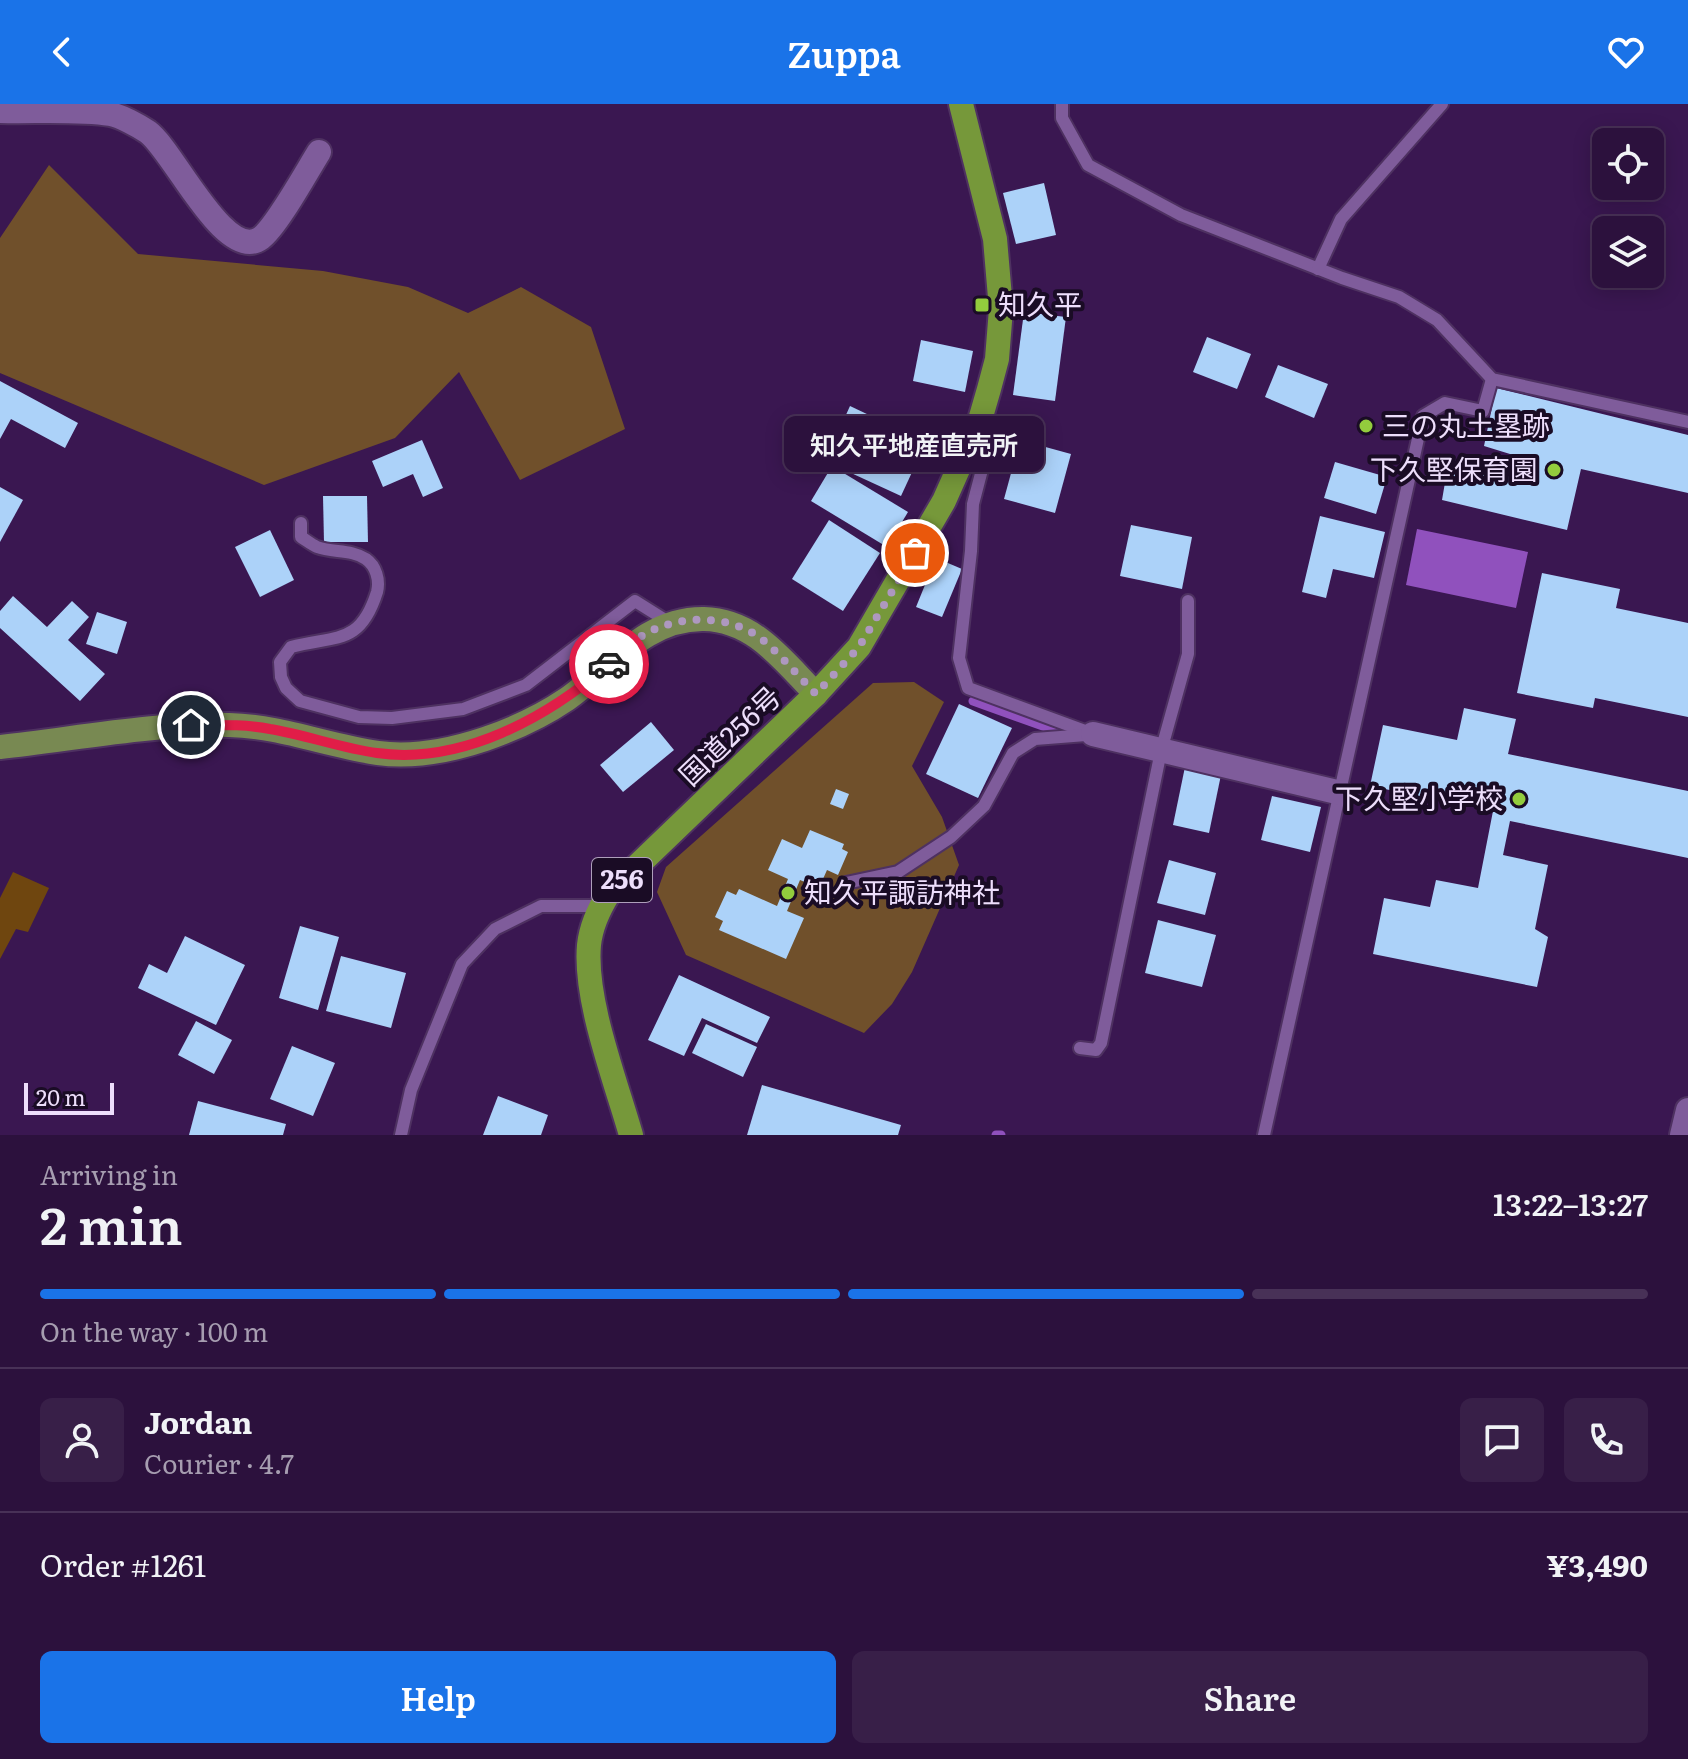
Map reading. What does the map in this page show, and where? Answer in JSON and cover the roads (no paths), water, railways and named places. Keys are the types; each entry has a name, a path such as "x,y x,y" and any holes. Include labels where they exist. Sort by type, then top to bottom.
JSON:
{"highway":[{"name":"国道256号","path":"631,1135 594,999 589,946 601,906 609,893 816,694 859,647 944,501 982,411 997,359 1001,309 995,239 961,104"}],"main road":[{"path":"0,747 191,725 231,725 269,728 380,753 431,752 482,740 522,725 565,700 639,638 670,623 705,619 734,624 763,640 816,694"}],"street":[{"path":"0,111 112,114 148,132 166,150 217,225 229,236 241,240 261,238 293,196 319,152"},
{"path":"1093,734 1341,793"},
{"path":"1682,1135 1688,1110"}],"lane":[{"path":"1062,104 1062,118 1088,165 1181,215 1399,297 1437,320 1492,379 1688,422"},
{"path":"1318,269 1341,219 1442,104"},
{"path":"1264,1135 1423,416 1445,403 1483,411 1492,379"},
{"path":"982,411 994,424 973,504 959,658 968,688 1093,734"},
{"path":"301,523 301,537 317,547 354,553 367,559 379,583 370,614 358,627 336,640 291,647 280,662 281,677 286,688 300,701 359,717 392,718 463,709 526,685 635,601 670,623"},
{"path":"1080,1048 1096,1050 1101,1043 1161,751 1188,654 1188,601"},
{"path":"846,883 898,872 951,837 984,806 1013,753 1035,739 1093,734"},
{"path":"401,1135 411,1090 462,964 495,929 541,906 601,906"}],"waterway":[{"path":"973,701 1054,730"},
{"path":"996,1135 1001,1135"}],"place":[{"name":"知久平","path":"982,305"},
{"name":"三の丸土塁跡","path":"1366,426"},
{"name":"下久堅保育園","path":"1554,470"},
{"name":"知久平地産直売所","path":"915,553"},
{"name":"下久堅小学校","path":"1519,799"},
{"name":"知久平諏訪神社","path":"788,893"}]}
